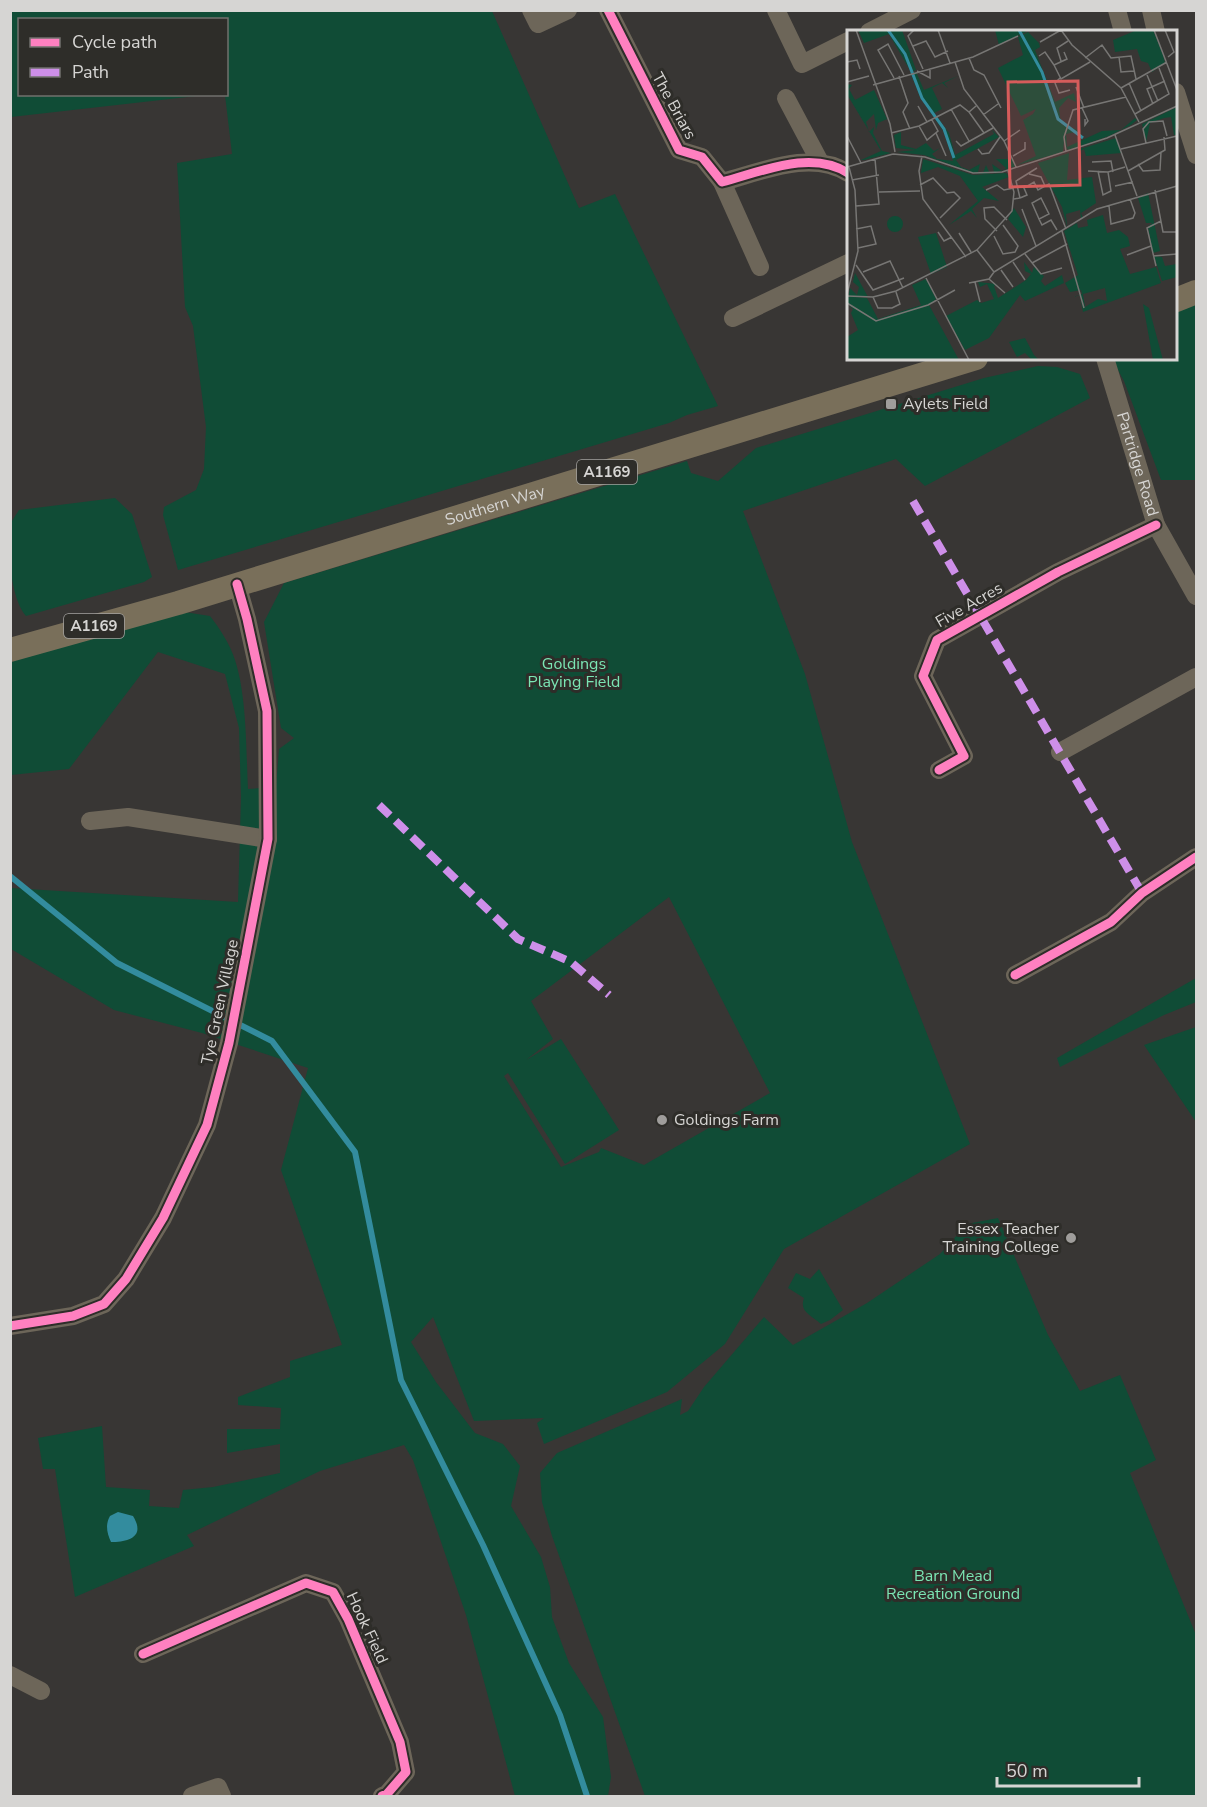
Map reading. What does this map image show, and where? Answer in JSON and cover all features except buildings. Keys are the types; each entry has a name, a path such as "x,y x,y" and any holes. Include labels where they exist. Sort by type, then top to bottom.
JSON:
{"main road":[{"path":"1177,300 1197,292"},
{"name":"Southern Way","path":"10,650 237,584 969,360"}],"street":[{"path":"531,10 538,24 568,10"},
{"name":"The Briars","path":"608,10 679,150 702,157 722,183 759,267"},
{"path":"776,10 802,64 847,42"},
{"path":"873,30 912,10"},
{"path":"1117,10 1122,30"},
{"path":"1151,10 1156,30"},
{"path":"1177,95 1197,155"},
{"path":"786,98 820,162"},
{"path":"722,183 788,164 820,162 847,171"},
{"path":"733,318 847,264"},
{"name":"Partridge Road","path":"1106,360 1156,525 1197,596"},
{"name":"Five Acres","path":"939,770 964,756 923,676 937,640 1058,572 1156,525"},
{"name":"Tye Green Village","path":"10,1326 73,1316 104,1304 126,1279 163,1218 207,1125 229,1043 268,839 267,711 247,618 237,584"},
{"path":"1060,752 1197,677"},
{"path":"90,821 128,817 268,839"},
{"path":"1015,975 1111,922 1142,893 1197,857"},
{"name":"Hook Field","path":"143,1654 306,1583 333,1592 348,1619 400,1742 406,1772 382,1797"},
{"path":"10,1675 41,1691"},
{"path":"192,1797 218,1787 222,1797"}],"green space":[{"path":"10,11 492,11 579,208 615,194 718,406 669,423 178,570 163,515 164,507 196,490 204,469 206,427 193,326 185,307 177,163 232,154 225,96 228,96 228,18 18,18 18,96 196,96 11,117"},
{"path":"1196,294 1196,480 1161,480 1124,381 1113,360 1177,360 1177,304"},
{"name":"Goldings Playing Field","path":"1038,366 1057,367 1080,374 1090,398 925,486 896,459 743,511 805,674 852,842 970,1144 784,1249 725,1344 667,1392 544,1444 537,1423 544,1418 474,1421 433,1317 411,1342 436,1382 475,1433 503,1444 520,1466 511,1506 541,1557 550,1587 552,1617 569,1663 603,1717 611,1777 608,1796 515,1796 466,1615 413,1460 404,1445 320,1471 187,1535 194,1546 75,1597 55,1469 43,1469 38,1438 102,1426 106,1487 150,1490 149,1506 179,1508 183,1490 213,1487 280,1473 280,1444 227,1453 227,1429 280,1429 281,1408 238,1405 238,1397 290,1377 290,1361 342,1345 281,1170 308,1068 202,1033 114,1010 11,949 11,888 238,902 241,797 239,728 225,674 158,652 69,769 11,775 11,662 184,612 210,616 230,648 239,675 245,724 248,789 276,787 279,749 294,738 281,728 264,622 284,583 687,461 691,473 718,481 756,448 984,378","holes":["669,897 770,1093 644,1165 601,1148 599,1152 561,1167 504,1076 508,1073 565,1164 619,1130 561,1039 526,1060 553,1039 531,1001"]},
{"path":"115,498 132,514 152,577 144,582 26,616 14,587 9,549 10,527 19,510"},
{"path":"1196,978 1196,1002 1164,1015 1060,1067 1057,1058"},
{"path":"1196,1027 1196,1122 1144,1045"},
{"name":"Barn Mead Recreation Ground","path":"998,1218 1048,1335 1080,1391 1120,1375 1156,1460 1130,1473 1196,1635 1196,1796 645,1796 552,1536 542,1502 540,1473 557,1453 682,1399 680,1415 688,1411 704,1387 764,1317 793,1345 867,1303 940,1254 967,1224"},
{"path":"819,1269 843,1310 821,1324 803,1307 804,1298 788,1288 796,1273 810,1279"}],"water":[{"path":"118,1512 133,1516 137,1529 133,1537 129,1539 111,1542 107,1523 110,1516"}],"waterway":[{"path":"10,876 117,963 272,1041 355,1152 401,1380 483,1545 560,1715 587,1796"}],"marked path":[{"path":"913,501 1142,893"},
{"path":"379,805 518,939 571,962 609,995"}],"cycle path":[{"path":"608,10 679,150 702,157 722,182 769,168 802,163 834,166 847,172"},
{"path":"939,770 964,756 923,676 937,640 1058,572 1156,525"},
{"path":"10,1326 73,1316 104,1304 126,1279 163,1218 207,1125 229,1043 268,839 267,711 237,584"},
{"path":"1015,975 1111,922 1142,893 1196,857"},
{"path":"143,1654 306,1583 333,1592 348,1619 400,1742 406,1772 387,1794 382,1796"}],"place":[{"name":"Aylets Field","path":"891,404"},
{"name":"Goldings Farm","path":"662,1120"},
{"name":"Essex Teacher Training College","path":"1071,1238"}]}
